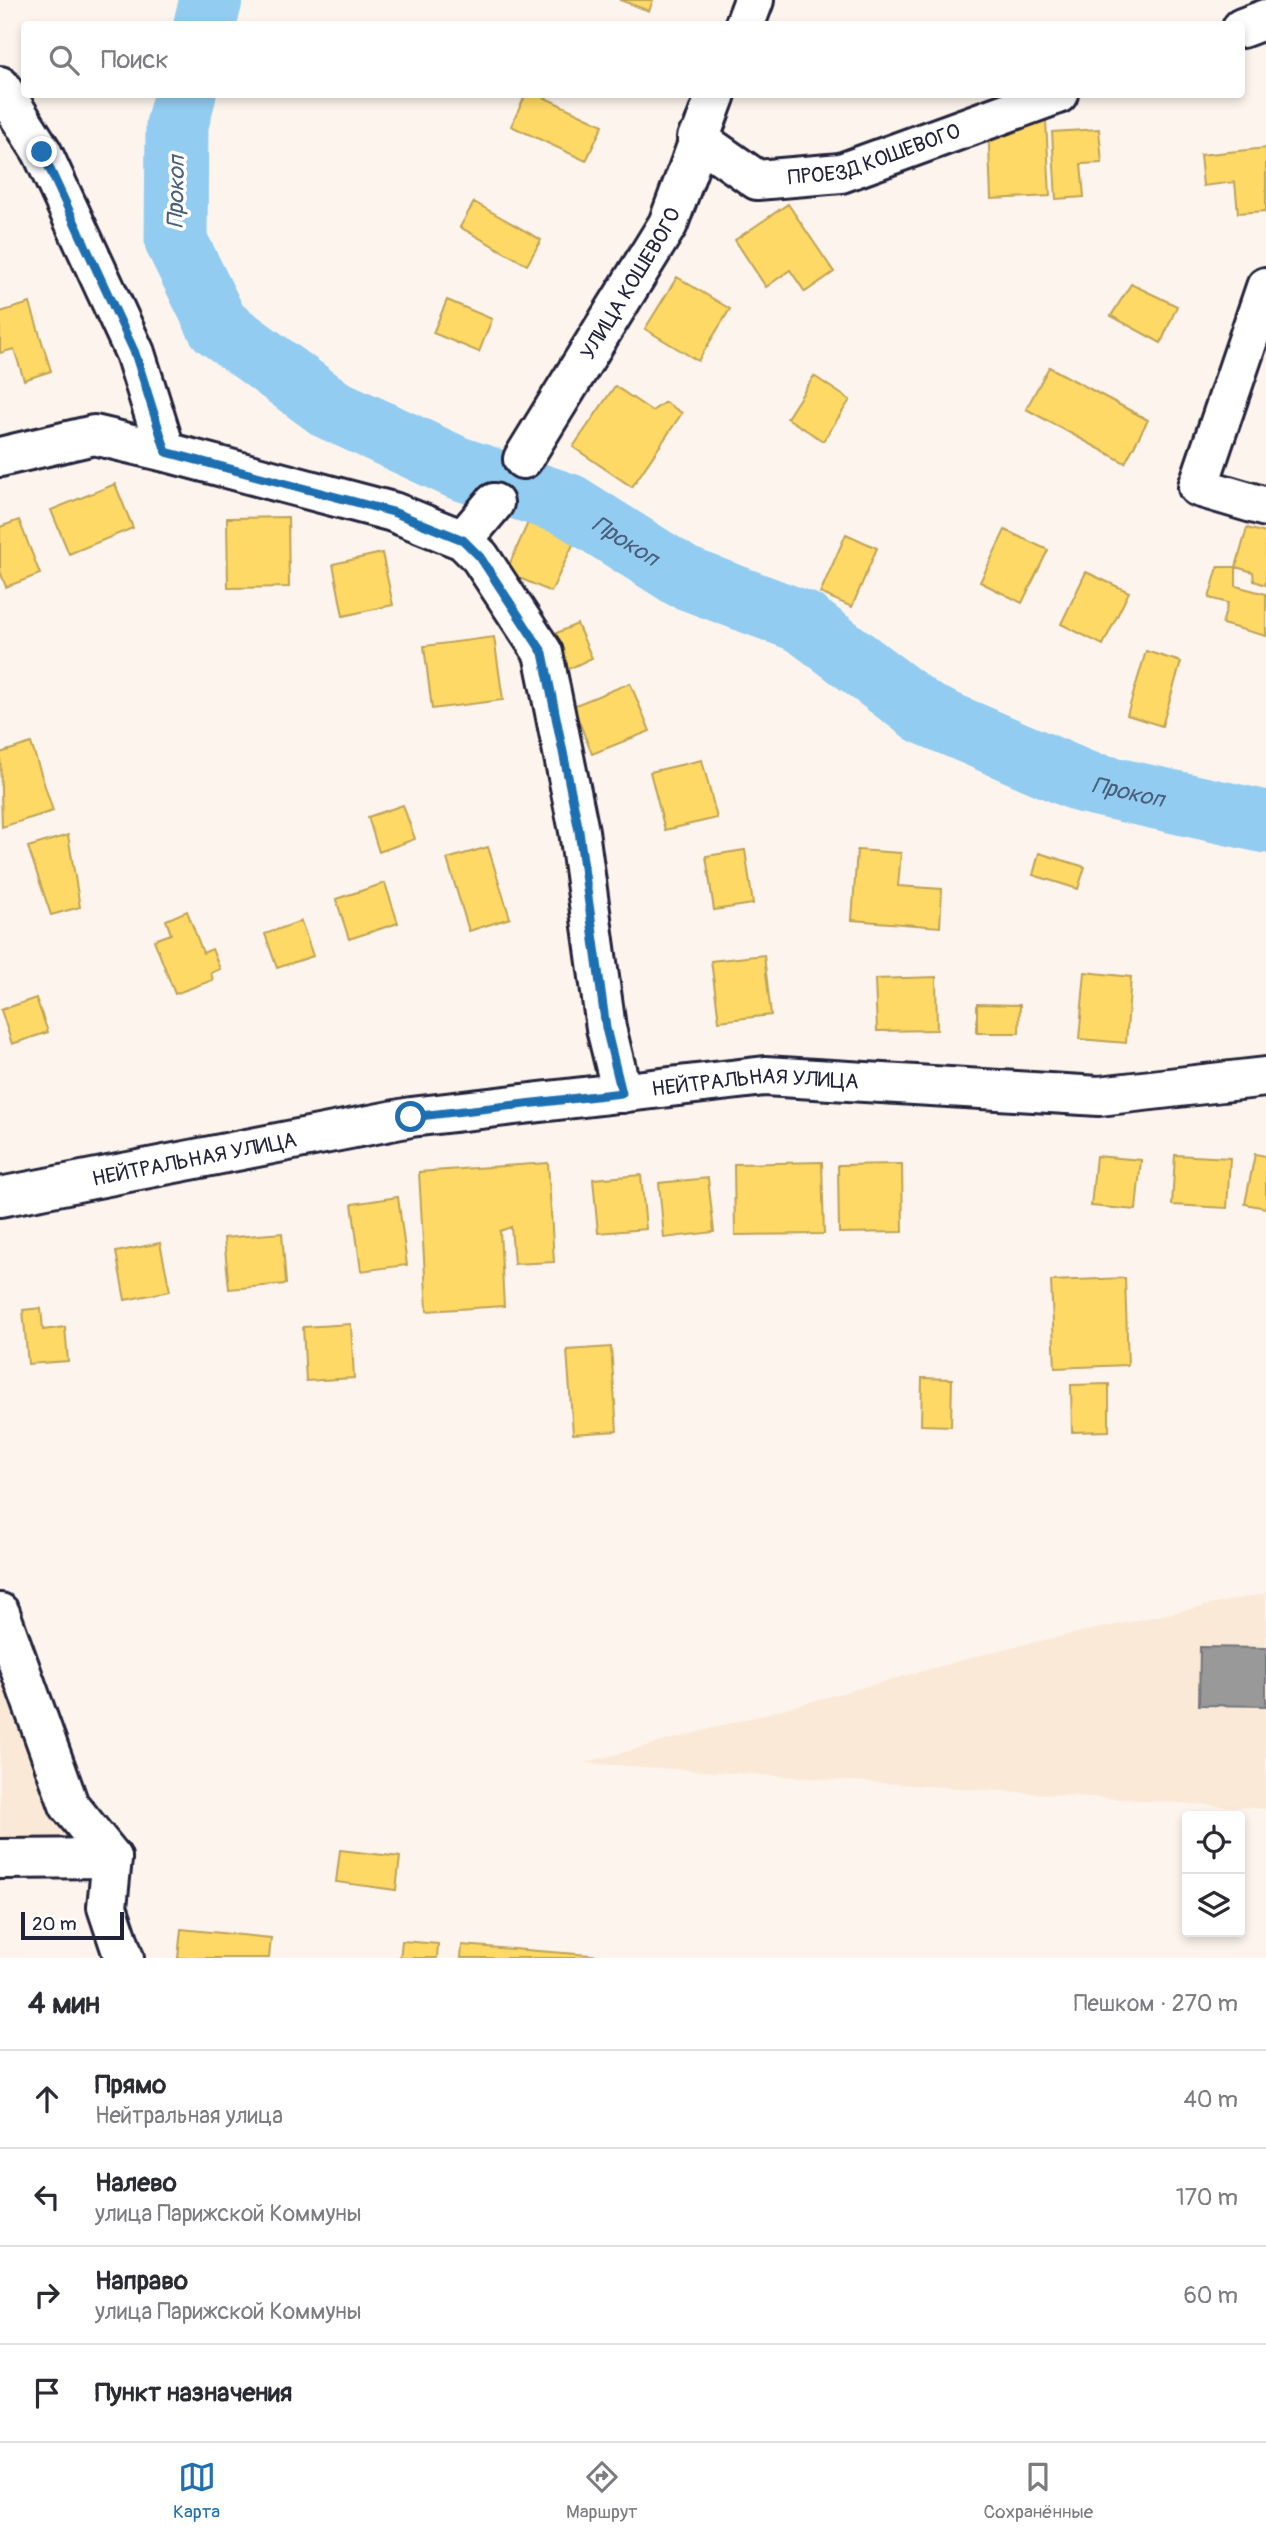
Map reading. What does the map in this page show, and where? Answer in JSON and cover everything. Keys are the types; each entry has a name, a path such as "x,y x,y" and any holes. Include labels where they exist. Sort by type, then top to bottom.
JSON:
{"street":[{"path":"746,21 754,0"},
{"path":"1245,27 1266,19"},
{"path":"0,86 42,152 135,353 166,452"},
{"name":"УЛИЦА КОШЕВОГО","path":"523,459 668,224 697,138 714,98"},
{"name":"ПРОЕЗД КОШЕВОГО","path":"697,138 757,180 841,173 1047,98"},
{"path":"1266,287 1198,487 1266,507"},
{"path":"0,457 94,435 393,512 463,540 508,597 543,653 579,831 606,1028 622,1093"},
{"path":"463,540 494,503"},
{"name":"НЕЙТРАЛЬНАЯ УЛИЦА","path":"0,1198 411,1117 765,1076 1098,1096 1266,1077"},
{"path":"0,1613 69,1805 111,1858 107,1907 124,1958"},
{"path":"0,1859 111,1858"}],"shaded area":[{"path":"1266,1593 1266,1809 584,1763 1011,1647"},
{"path":"0,1613 112,1858 0,1859"}],"building: Жильё":[{"path":"620,0 653,0 649,11"},
{"path":"524,98 546,98 603,125 586,161 511,126"},
{"path":"1046,120 1050,196 991,199 988,122"},
{"path":"1099,129 1102,163 1081,164 1084,197 1056,199 1052,132"},
{"path":"1266,148 1266,211 1238,213 1235,182 1203,186 1200,155"},
{"path":"474,202 541,240 527,265 460,227"},
{"path":"788,204 834,272 805,292 790,270 766,287 735,240"},
{"path":"677,277 730,309 698,361 645,329"},
{"path":"1131,284 1177,306 1161,343 1111,316"},
{"path":"447,300 492,319 479,352 433,333"},
{"path":"30,303 51,371 24,380 14,349 0,353 0,312"},
{"path":"1049,367 1148,420 1125,463 1026,409"},
{"path":"814,376 850,400 823,441 787,418"},
{"path":"615,386 652,411 665,402 682,413 632,487 573,447"},
{"path":"115,484 133,528 69,554 51,510"},
{"path":"288,517 289,587 228,588 227,518"},
{"path":"530,518 576,538 551,592 506,572"},
{"path":"19,520 40,574 6,587 0,571 0,527"},
{"path":"1247,528 1266,533 1266,585 1254,581 1253,572 1236,567"},
{"path":"1005,530 1048,550 1022,603 980,582"},
{"path":"846,534 877,548 852,607 820,593"},
{"path":"382,553 393,605 343,616 333,564"},
{"path":"1218,567 1236,567 1236,586 1266,594 1266,636 1222,624 1228,603 1209,598"},
{"path":"1086,572 1129,592 1103,645 1061,624"},
{"path":"577,624 592,658 560,673 545,638"},
{"path":"494,637 503,700 432,709 424,646"},
{"path":"1146,651 1181,662 1162,726 1127,715"},
{"path":"630,683 650,731 592,754 573,706"},
{"path":"31,743 53,811 2,827 0,753"},
{"path":"702,760 717,818 665,830 650,772"},
{"path":"403,805 415,839 379,852 368,817"},
{"path":"68,835 80,907 51,915 28,847"},
{"path":"488,847 510,918 469,931 447,859"},
{"path":"745,850 753,904 714,910 706,856"},
{"path":"857,850 901,853 898,886 942,889 940,927 852,920"},
{"path":"1039,853 1085,867 1078,889 1033,875"},
{"path":"385,883 398,923 349,939 336,899"},
{"path":"187,911 203,953 212,949 220,969 211,973 213,980 175,994 154,940 171,934 166,920"},
{"path":"301,921 313,956 277,968 265,934"},
{"path":"764,955 771,1015 719,1021 711,961"},
{"path":"1085,972 1131,977 1126,1043 1079,1039"},
{"path":"936,977 937,1030 877,1031 875,979"},
{"path":"36,998 48,1032 12,1044 1,1010"},
{"path":"977,1004 1020,1005 1019,1033 977,1033"},
{"path":"1255,1154 1266,1156 1266,1208 1245,1204"},
{"path":"1175,1155 1230,1158 1227,1208 1172,1205"},
{"path":"1096,1156 1141,1160 1136,1210 1091,1206"},
{"path":"822,1162 824,1234 735,1235 734,1164"},
{"path":"548,1163 554,1262 514,1264 511,1227 500,1231 504,1306 427,1311 419,1172"},
{"path":"902,1164 903,1232 839,1233 838,1165"},
{"path":"641,1175 646,1229 598,1233 593,1179"},
{"path":"708,1178 714,1232 664,1238 659,1183"},
{"path":"398,1197 407,1265 361,1271 352,1204"},
{"path":"282,1233 286,1284 229,1289 224,1238"},
{"path":"160,1243 170,1291 125,1300 116,1252"},
{"path":"1125,1278 1128,1365 1055,1368 1051,1281"},
{"path":"41,1308 43,1330 65,1327 68,1361 28,1364 23,1310"},
{"path":"351,1324 354,1378 306,1381 303,1327"},
{"path":"611,1347 617,1431 573,1434 567,1350"},
{"path":"922,1378 952,1379 951,1426 921,1425"},
{"path":"1109,1384 1109,1431 1072,1432 1071,1385"},
{"path":"340,1850 400,1857 396,1890 336,1882"},
{"path":"181,1929 271,1938 269,1958 178,1958"},
{"path":"402,1941 438,1944 437,1958 400,1958"},
{"path":"462,1945 602,1956 602,1958 461,1958"}],"building: Промзона":[{"path":"1200,1647 1266,1648 1266,1706 1199,1705"}],"waterway":[{"name":"Прокоп","path":"206,21 211,0"},
{"name":"Прокоп","path":"184,98 177,125 176,241 218,326 331,409 458,468 569,505 683,577 803,622 924,713 1084,782 1266,822"}],"route":[{"path":"42,152 135,353 166,452 393,512 463,540 480,557 543,653 579,831 606,1028 622,1093 411,1117"}]}
